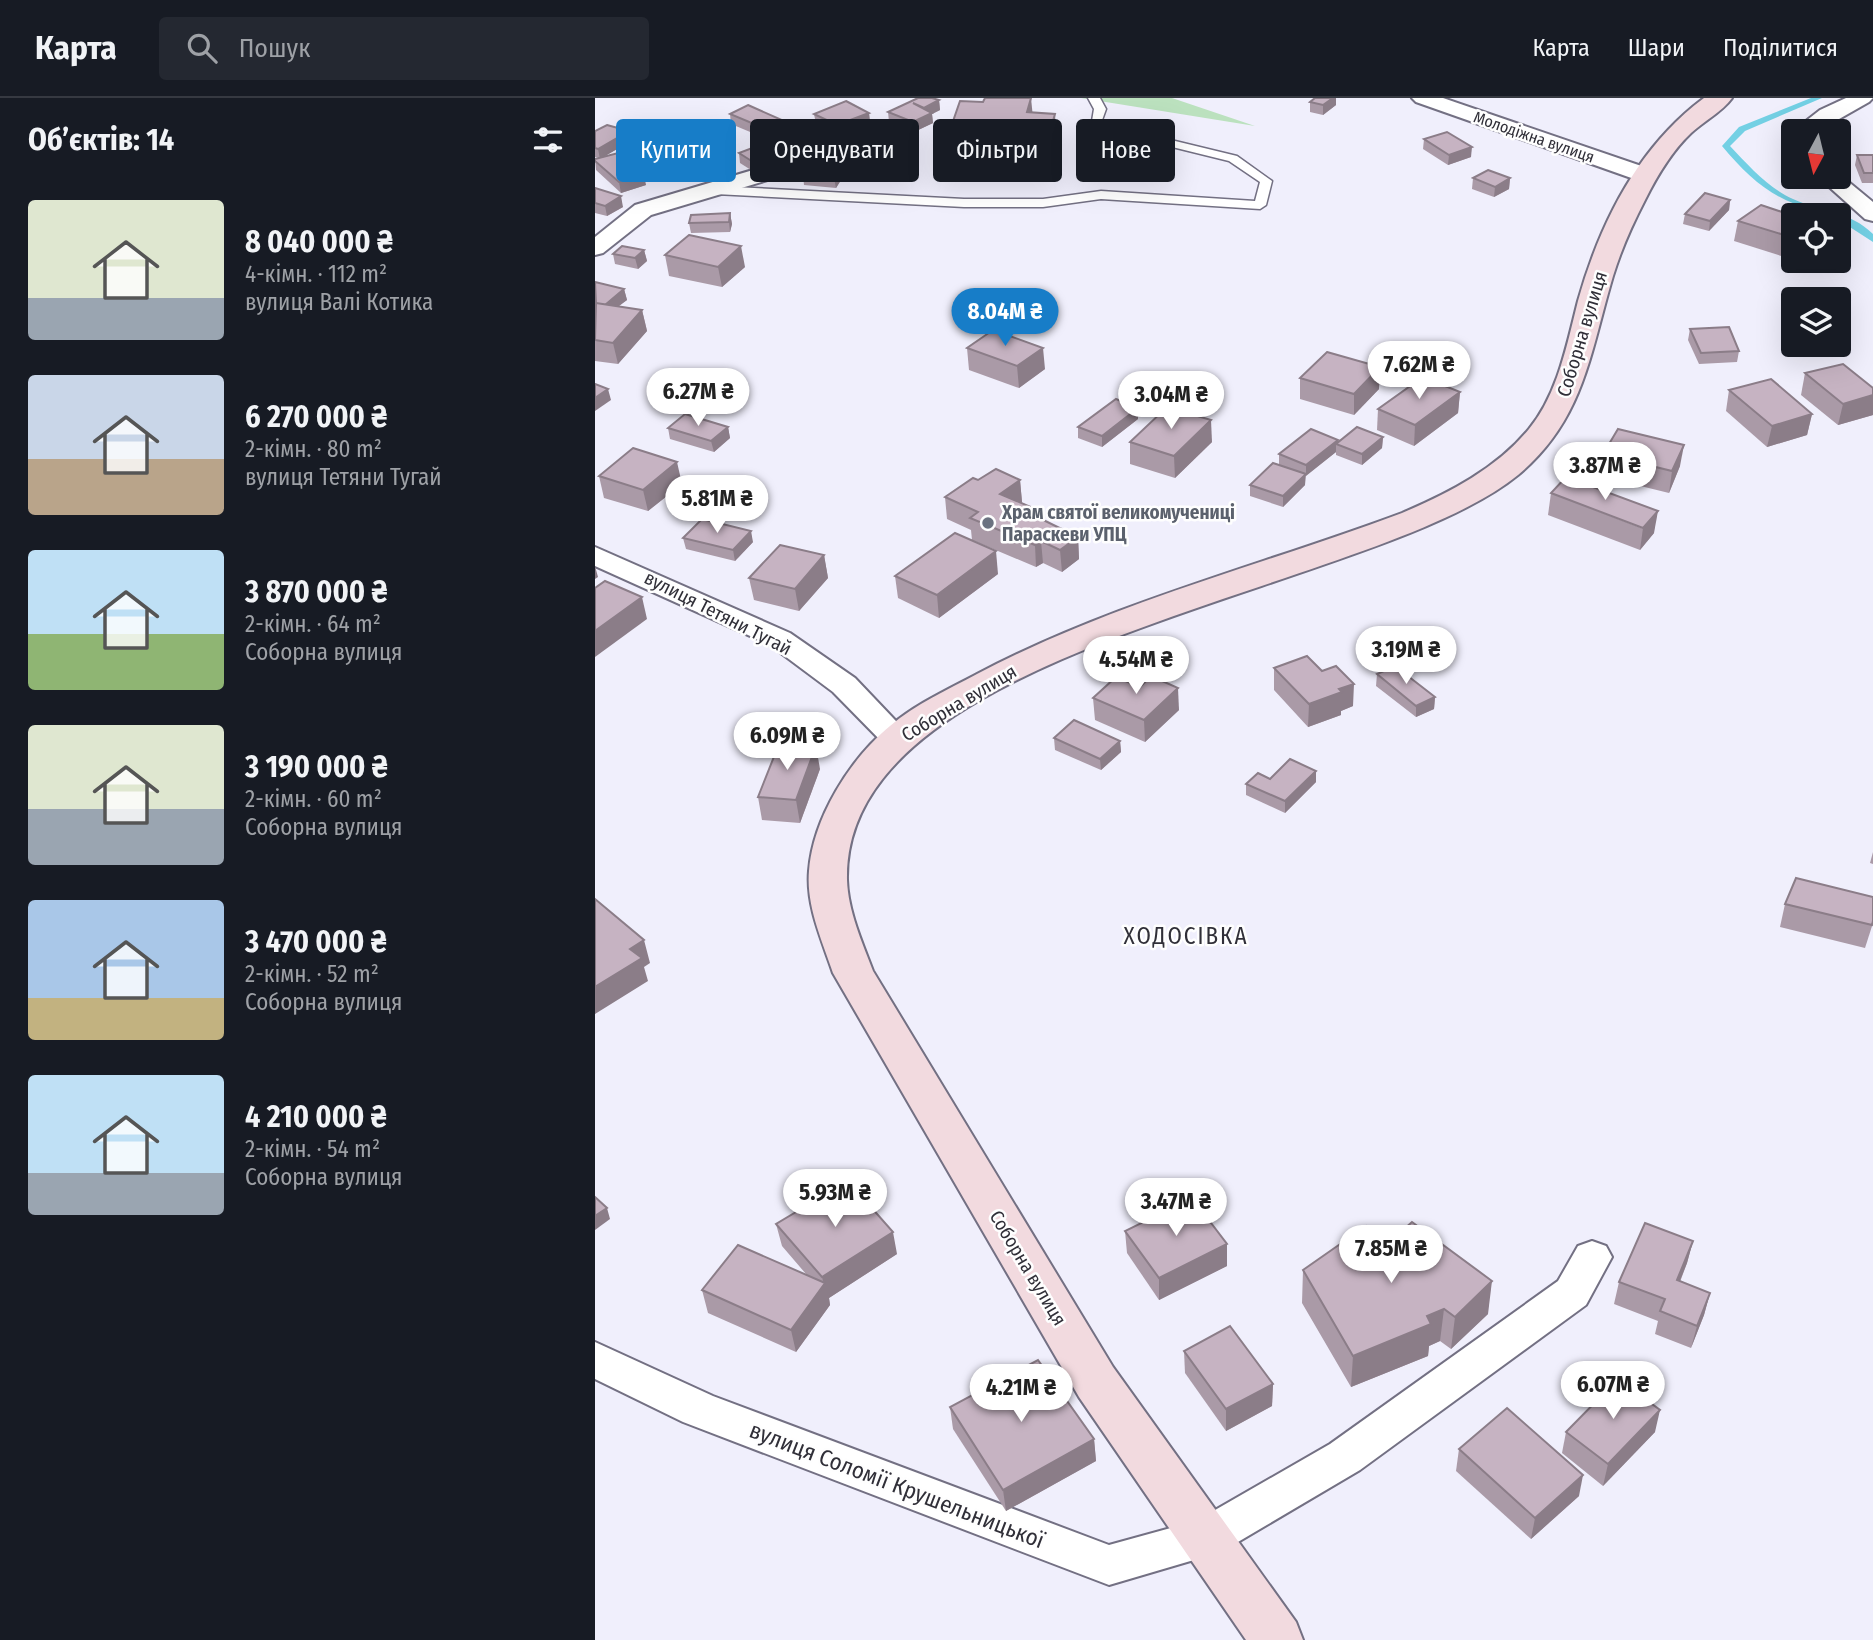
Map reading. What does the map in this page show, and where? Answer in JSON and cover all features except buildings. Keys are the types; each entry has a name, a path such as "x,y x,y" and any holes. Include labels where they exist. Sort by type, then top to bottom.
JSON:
{"street":[{"name":"Молодіжна вулиця","path":"1423,98 1645,175"},
{"name":"Соборна вулиця","path":"1276,1640 1095,1382 853,973 837,926 828,882 836,830 849,802 867,775 897,739 997,677 1067,645 1419,518 1476,490 1501,472 1544,432 1559,408 1576,362 1600,274 1622,220 1645,175 1680,130 1720,98"},
{"path":"1822,119 1862,98"},
{"path":"595,248 643,210 750,179"},
{"path":"1851,183 1873,187"},
{"path":"1844,189 1873,214"},
{"name":"вулиця Тетяни Тугай","path":"595,555 780,639 844,685 897,739"},
{"name":"вулиця Соломії Крушельницької","path":"595,1360 698,1409 1109,1565 1206,1538 1345,1457 1572,1293 1592,1256"}],"lane":[{"path":"715,190 964,203 1043,203 1101,195 1260,205 1266,181 1233,158 1095,125 1100,109 1094,98"}],"green space":[{"path":"1081,98 1172,98 1255,126"}],"waterway":[{"path":"1797,203 1759,181 1726,146 1742,129 1818,98"},
{"path":"1851,223 1873,239"}],"place":[{"name":"Храм святої великомучениці Параскеви УПЦ","path":"988,523"}],"district":[{"name":"ХОДОСІВКА","path":"1186,936"}]}
